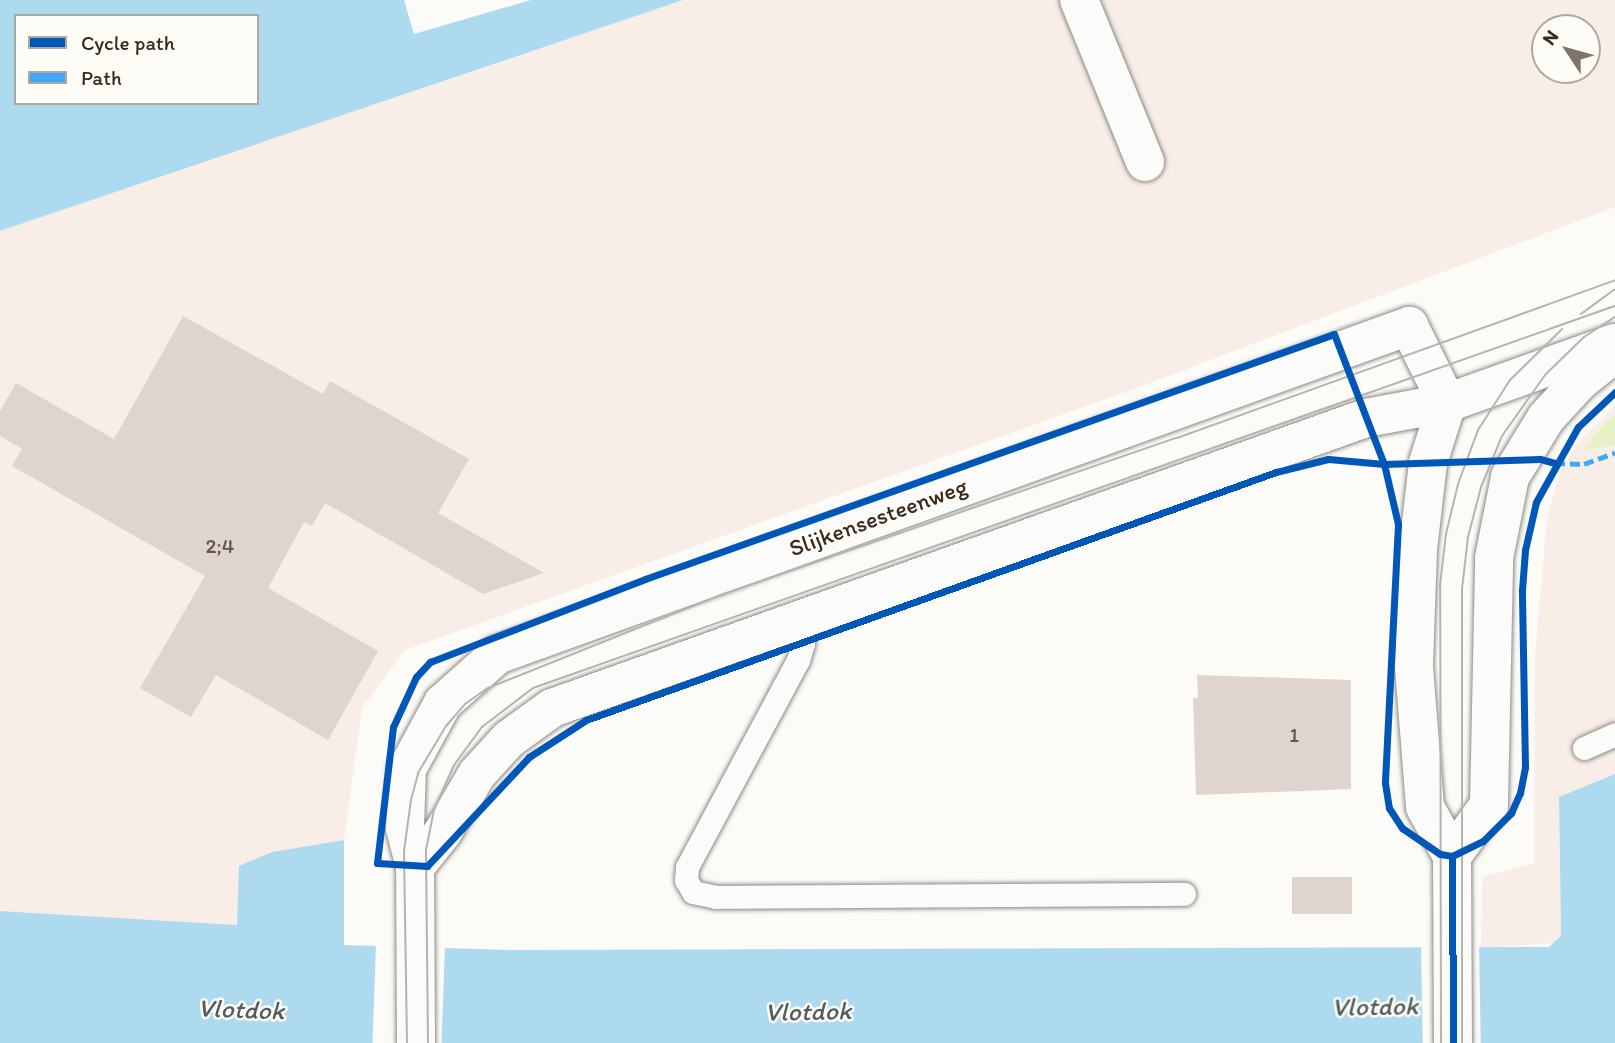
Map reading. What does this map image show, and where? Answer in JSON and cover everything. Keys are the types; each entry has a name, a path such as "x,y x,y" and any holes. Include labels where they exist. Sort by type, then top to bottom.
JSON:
{"street":[{"path":"1079,0 1145,162"},
{"name":"Slijkensesteenweg","path":"416,1043 415,869 405,828 407,769 443,703 497,656 1409,326 1447,403"},
{"path":"415,869 443,832 477,774 509,739 552,708 1366,418 1447,403 1615,343"},
{"path":"1452,856 1489,805 1494,558 1510,477 1546,418 1579,382 1615,353"},
{"path":"1447,403 1428,463 1418,550 1414,667 1425,807 1452,856 1453,1043"}],"lane":[{"path":"797,619 803,643 798,660 687,867 686,880 693,892 716,897 1184,894"},
{"path":"1584,748 1615,734"}],"shaded area":[{"path":"683,0 1615,0 1615,207 1142,386 405,650 362,708 344,840 272,852 237,925 0,911 0,231"},
{"path":"1615,406 1615,774 1559,797 1561,936 1557,943 1481,948 1482,877 1534,863 1535,654 1547,518 1560,472 1577,443"}],"green space":[{"path":"1615,415 1615,445 1582,450 1607,421"}],"water":[{"path":"0,0 683,0 0,231"},
{"name":"Vlotdok","path":"1615,774 1615,1043 0,1043 0,911 237,925 239,866 272,852 344,840 344,945 513,950 1549,947 1561,936 1559,797"}],"pier":[{"path":"404,0 531,0 414,34"},
{"path":"376,943 445,945 442,1043 373,1043"},
{"path":"1479,944 1481,1043 1423,1043 1421,945"}],"building":[{"path":"183,316 323,394 330,381 469,459 438,513 544,573 483,594 325,503 312,526 304,522 268,588 378,651 328,740 216,675 191,717 140,688 205,576 12,466 22,449 0,436 0,411 16,383 114,439"},
{"path":"1197,675 1351,680 1351,789 1196,795 1193,698 1198,698"},
{"path":"1292,877 1352,877 1352,914 1292,914"}],"tram line":[{"path":"407,1043 404,851 411,800 418,773 446,726 465,704 488,688 720,595 1177,438 1615,280"},
{"path":"1581,314 1615,289"},
{"path":"428,1043 426,850 434,810 454,765 482,727 533,688 1615,306"},
{"path":"1462,1043 1462,589 1468,537 1481,487 1502,436 1545,375 1584,337 1615,317"},
{"path":"1441,1043 1440,585 1446,534 1458,484 1478,430 1510,380 1562,329"}],"marked path":[{"path":"1555,463 1584,464 1615,453"}],"cycle path":[{"path":"1555,463 1540,459 1384,464 1328,459 1276,472 586,720 529,757 427,866 377,863 393,727 416,677 430,662 645,579 1334,334 1384,464 1398,524 1385,783 1389,808 1402,828 1440,854 1452,856 1483,841 1511,813 1520,793 1525,767 1522,590 1525,550 1536,502 1578,427 1615,392"},
{"path":"1452,856 1453,1043"}]}
